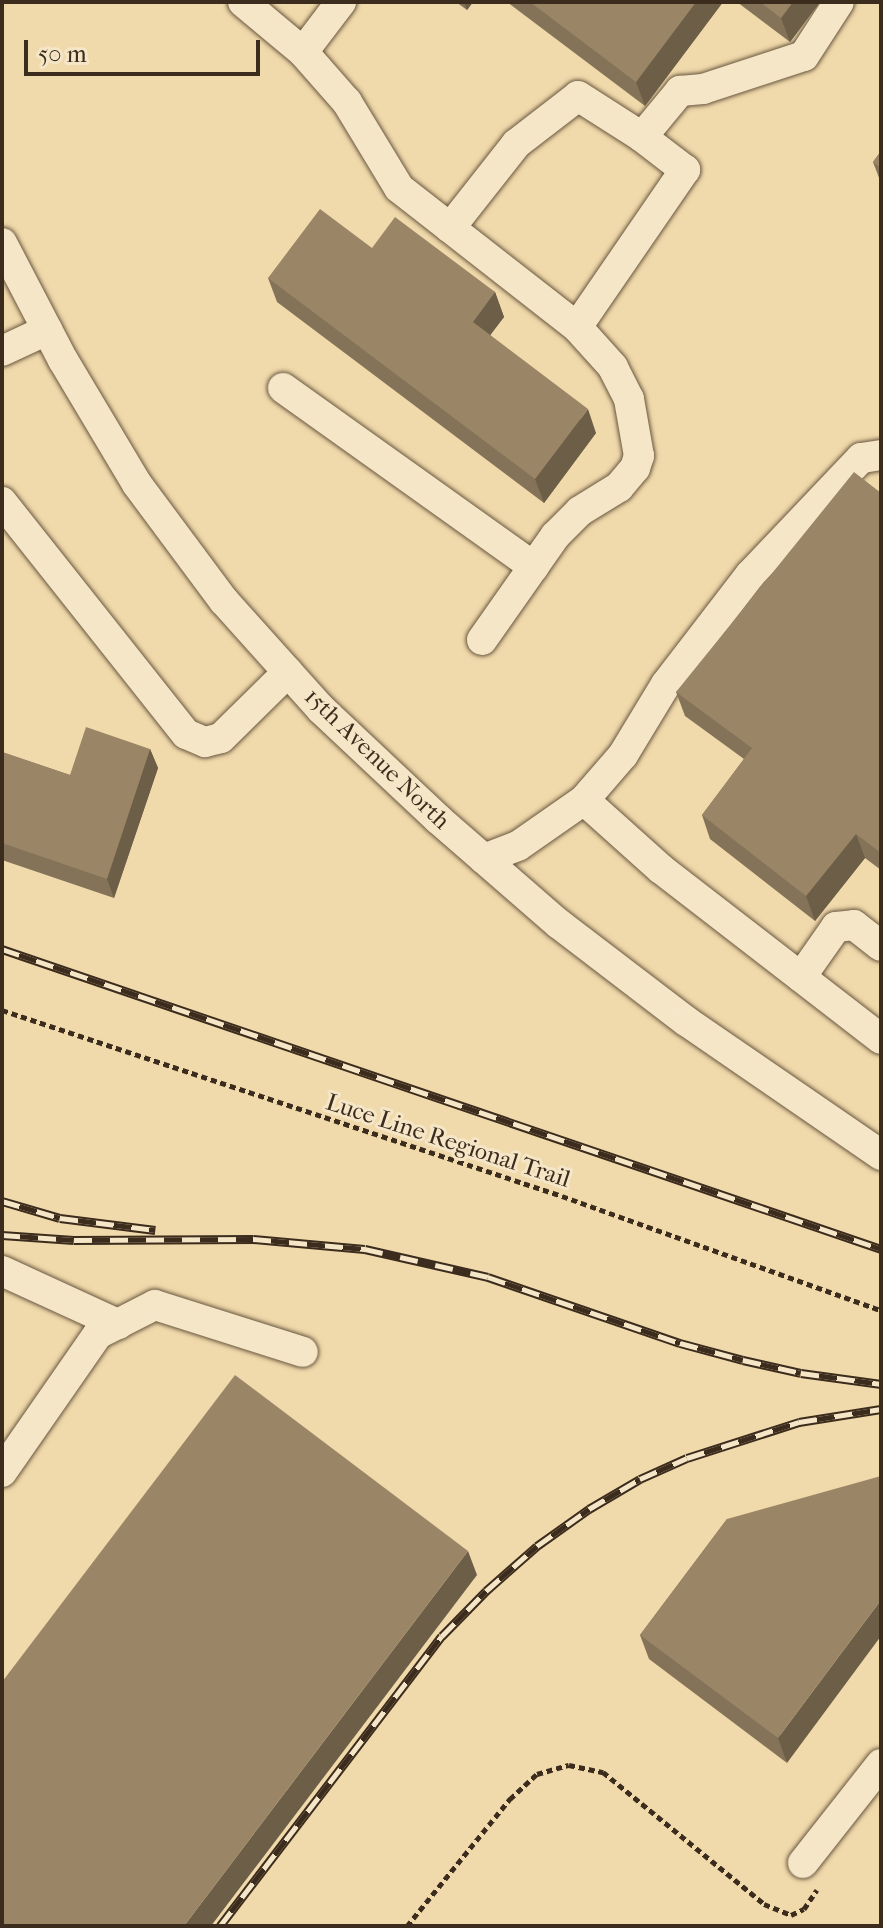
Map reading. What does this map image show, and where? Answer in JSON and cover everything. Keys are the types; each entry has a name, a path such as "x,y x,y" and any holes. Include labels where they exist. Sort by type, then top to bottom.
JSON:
{"street":[{"path":"243,2 303,52 347,102 399,188 577,327 613,367 629,399 639,456 631,474 619,487 580,511 534,567 482,640"},
{"path":"303,52 341,2"},
{"path":"642,137 680,91 703,89 804,56 839,2"},
{"path":"450,228 516,144 578,96 642,137 685,170 577,327"},
{"name":"15th Avenue North","path":"2,243 47,330 137,484 224,601 321,709 559,924 686,1021 881,1155"},
{"path":"2,351 47,330"},
{"path":"283,388 534,567"},
{"path":"484,859 518,846 584,800 623,755 666,684 750,575 861,458 881,455"},
{"path":"2,502 186,734 205,742 221,738 288,672"},
{"path":"584,800 661,869 881,1039"},
{"path":"801,977 836,927 854,925 881,946"},
{"path":"2,1271 118,1324"},
{"path":"2,1472 98,1334 155,1305 303,1352"},
{"path":"803,1863 881,1764"}],"path":[{"name":"Luce Line Regional Trail","path":"2,1010 562,1196 881,1310"},
{"path":"407,1926 510,1799 537,1774 569,1765 603,1772 713,1863"}],"building":[{"path":"530,2 696,2 636,82"},
{"path":"760,2 793,2 781,18"},
{"path":"881,151 881,168 873,162"},
{"path":"320,209 372,248 395,217 495,292 473,322 588,409 535,479 268,278"},
{"path":"854,472 881,493 881,853 856,834 806,896 702,815 752,748 676,692"},
{"path":"86,727 150,749 107,879 2,843 2,752 70,775"},
{"path":"235,1375 468,1551 184,1926 2,1926 2,1682"},
{"path":"881,1476 881,1600 778,1738 640,1635 727,1519"}],"railway":[{"path":"2,949 881,1249"},
{"path":"2,1201 60,1218 155,1230"},
{"path":"2,1235 74,1240 253,1239 365,1249 488,1277 680,1343 743,1360 801,1373 881,1384"},
{"path":"220,1926 442,1636 486,1591 537,1546 589,1509 640,1479 687,1458 799,1422 881,1409"}]}
